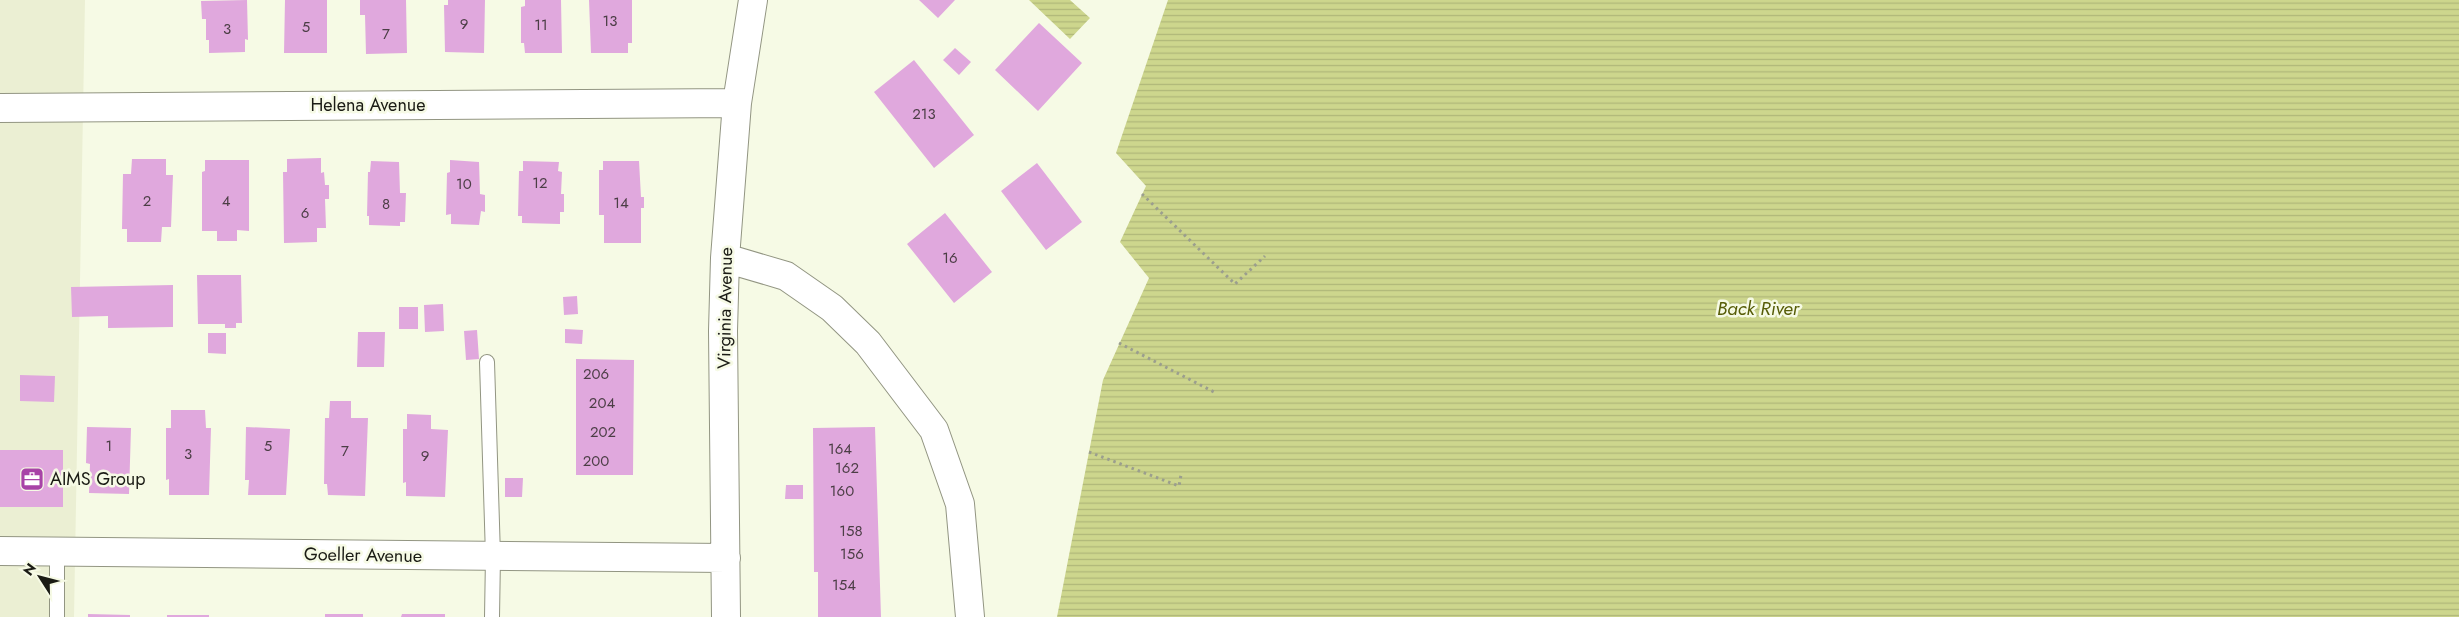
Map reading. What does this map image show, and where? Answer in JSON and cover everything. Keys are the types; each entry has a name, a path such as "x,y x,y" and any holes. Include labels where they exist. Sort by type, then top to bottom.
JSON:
{"street":[{"name":"Virginia Avenue","path":"726,617 723,331 725,258 736,103 753,0"},
{"name":"Helena Avenue","path":"0,108 736,103"},
{"path":"725,258 786,276 832,308 868,343 934,430 960,504 970,617"},
{"name":"Goeller Avenue","path":"0,551 726,558"}],"lane":[{"path":"487,362 494,556 492,617"},
{"path":"57,552 57,617"}],"path":[{"path":"1142,194 1235,284 1265,256"},
{"path":"1119,343 1214,392"},
{"path":"1089,452 1179,486 1181,475"}],"shaded area":[{"path":"0,0 85,0 74,617 0,617"}],"water":[{"path":"1029,0 1070,0 1090,18 1070,39"},
{"name":"Back River","path":"1168,0 2459,0 2459,617 1057,617 1103,380 1149,278 1120,242 1146,186 1116,153"}],"building":[{"path":"247,0 248,40 245,39 245,52 209,53 209,40 206,40 206,19 202,19 201,1"},
{"path":"285,0 327,0 327,53 284,53"},
{"path":"360,0 406,0 407,53 366,54 365,15 360,15"},
{"path":"448,0 485,0 484,53 445,52 444,5 448,5"},
{"path":"525,0 561,0 562,53 525,53 524,43 521,43 521,7 525,6"},
{"path":"589,0 632,0 632,43 628,43 628,53 591,53"},
{"path":"919,0 955,0 938,18"},
{"path":"1039,23 1082,63 1038,111 995,70"},
{"path":"955,48 971,62 959,75 943,60"},
{"path":"914,60 974,135 934,168 874,92"},
{"path":"321,158 321,173 324,172 325,185 329,185 329,199 325,199 326,228 317,228 317,242 284,243 283,172 287,172 287,159"},
{"path":"132,159 166,159 166,175 173,175 171,227 162,227 161,242 127,242 127,229 122,229 123,174 131,174"},
{"path":"205,160 249,160 249,231 237,230 237,241 217,241 217,231 202,231 202,172 205,171"},
{"path":"450,160 479,162 480,194 485,195 485,212 481,211 479,225 451,224 451,214 446,215 447,173 450,172"},
{"path":"371,161 399,162 400,193 406,193 405,222 400,222 400,226 369,225 369,216 367,216 368,172 370,172"},
{"path":"523,161 559,162 558,171 562,172 561,194 564,194 564,212 560,212 560,224 522,223 522,216 518,216 519,171 523,171"},
{"path":"603,161 639,161 641,197 644,197 644,208 641,208 641,243 604,243 604,215 599,215 599,170 603,170"},
{"path":"1037,163 1082,222 1046,250 1001,191"},
{"path":"945,213 992,272 954,303 907,244"},
{"path":"197,275 241,275 242,323 236,323 236,328 225,328 225,324 198,324"},
{"path":"173,285 173,327 108,328 108,316 72,317 71,287"},
{"path":"577,296 578,314 564,315 563,297"},
{"path":"443,304 444,331 425,332 424,305"},
{"path":"399,307 418,307 418,329 399,329"},
{"path":"565,329 583,330 582,344 565,343"},
{"path":"477,330 479,359 466,360 464,331"},
{"path":"358,332 385,332 384,367 357,367"},
{"path":"208,333 226,333 226,354 208,353"},
{"path":"576,359 634,360 633,475 576,475"},
{"path":"20,375 55,376 54,402 20,401"},
{"path":"330,401 351,401 351,418 368,418 365,496 328,495 327,484 324,484 325,418 329,418"},
{"path":"171,410 205,410 206,428 211,428 209,495 169,495 169,479 166,480 166,428 171,428"},
{"path":"407,414 431,415 431,429 448,430 445,497 406,496 406,482 403,483 403,429 407,429"},
{"path":"87,427 131,428 129,494 89,493 90,464 86,463"},
{"path":"246,427 290,429 286,495 248,495 249,480 245,480"},
{"path":"875,427 881,617 818,617 818,572 814,572 813,428"},
{"name":"AIMS Group","path":"0,450 63,450 63,507 0,507"},
{"path":"505,478 523,478 522,497 505,497"},
{"path":"786,485 803,485 803,499 785,499"},
{"path":"88,614 130,615 130,617 88,617"},
{"path":"325,614 363,614 363,617 325,617"},
{"path":"402,614 445,614 445,617 401,617"},
{"path":"167,615 209,615 209,617 167,617"}],"place":[{"name":"AIMS Group","path":"32,479"}]}
